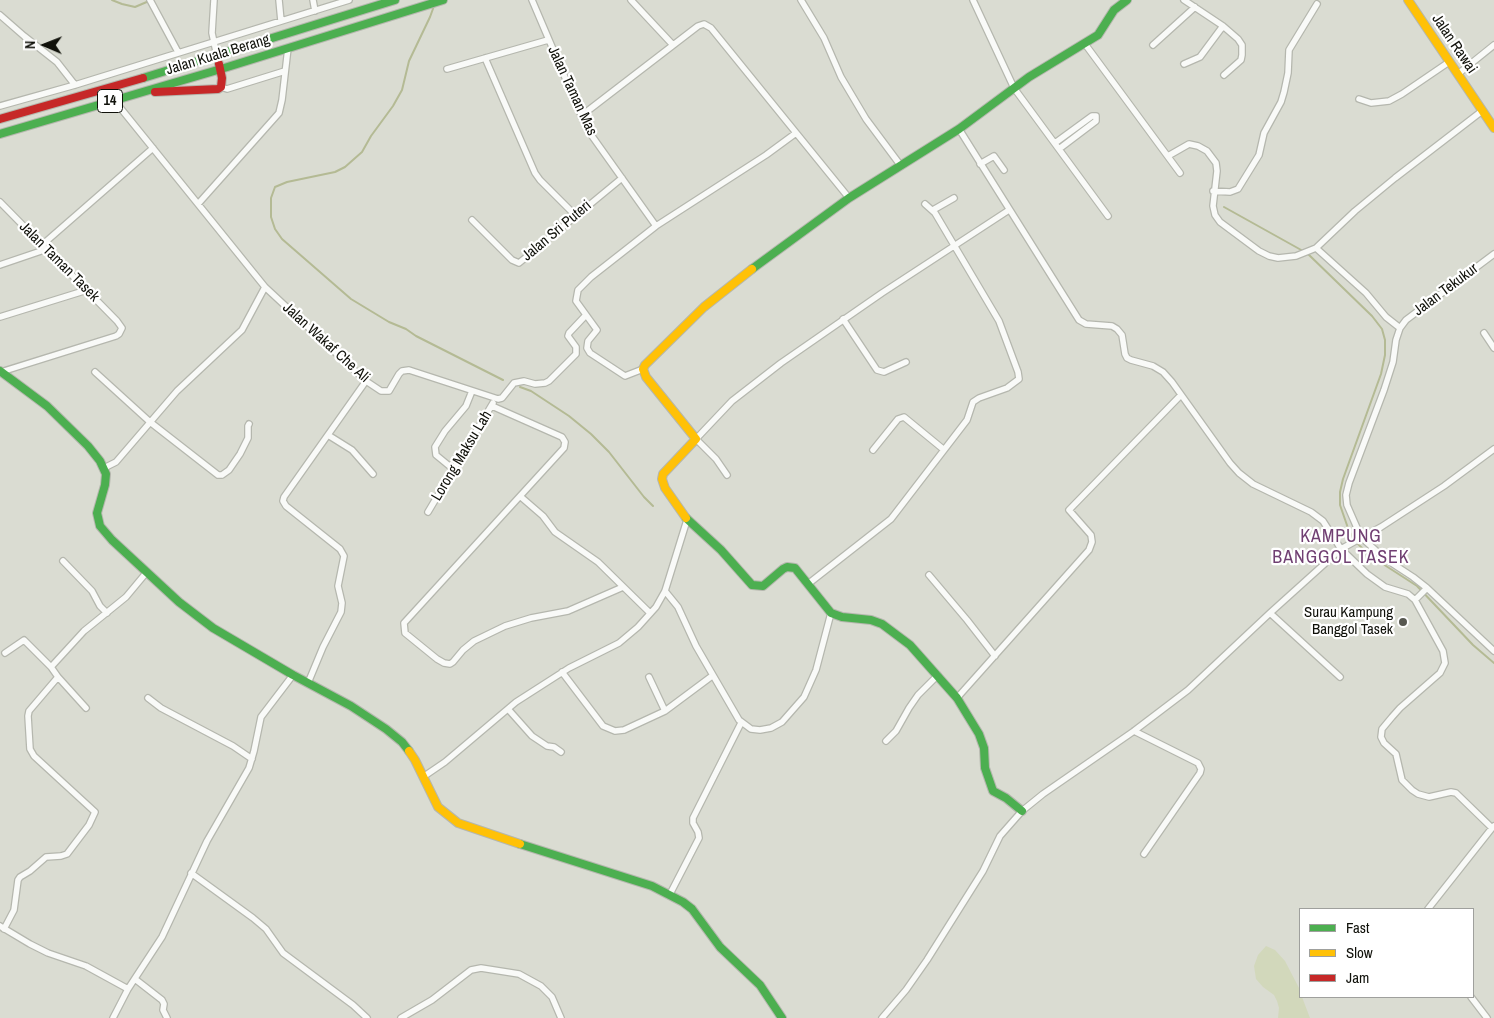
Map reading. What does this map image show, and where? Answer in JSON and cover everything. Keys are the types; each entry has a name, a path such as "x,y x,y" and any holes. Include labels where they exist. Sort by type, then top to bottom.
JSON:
{"main road":[{"name":"Jalan Kuala Berang","path":"0,134 221,69 443,0"},
{"path":"1022,811 1006,798 993,791 985,768 984,748 979,734 957,698 910,644 882,624 871,620 842,617 831,612 795,568 791,566 783,569 763,586 752,585 721,550 687,520 665,488 662,479 663,474 696,439 646,377 643,369 704,307 786,243 848,198 959,129 1014,88 1098,35 1114,10 1127,0"},
{"name":"Jalan Rawai","path":"1408,0 1494,128"},
{"name":"Jalan Kuala Berang","path":"0,119 217,56 391,1"},
{"path":"140,92 213,90 221,87 221,69 217,56"},
{"path":"1,372 47,406 88,446 104,468 106,479 97,513 100,526 112,540 179,602 213,628 293,675 351,706 395,735 415,760 438,807 458,823 632,878 670,894 692,909 720,948 760,986 782,1018"}],"street":[{"path":"150,0 178,52"},
{"path":"214,0 213,42 217,56"},
{"path":"279,0 281,21"},
{"path":"313,0 315,10"},
{"path":"0,106 75,85 349,0"},
{"name":"Jalan Taman Mas","path":"532,0 587,129 656,226"},
{"path":"631,0 673,45"},
{"path":"800,0 824,38 841,77 866,119 902,166"},
{"path":"973,0 1014,88 1108,216"},
{"path":"1184,0 1223,26 1238,39 1243,50 1241,60 1224,75"},
{"path":"1213,191 1230,192 1238,189 1259,155 1264,133 1281,102 1284,92 1288,73 1289,50 1317,4"},
{"path":"1153,45 1195,7"},
{"path":"0,14 57,62 75,85"},
{"path":"581,116 698,26 701,24 708,25 848,198"},
{"path":"1184,64 1200,57 1223,26"},
{"path":"447,69 548,40"},
{"path":"1085,44 1180,173"},
{"path":"1458,74 1494,45"},
{"path":"198,204 278,113 282,100 288,48"},
{"path":"485,58 535,173 575,215"},
{"path":"1359,99 1371,103 1389,101 1449,62"},
{"path":"221,87 226,89 286,71"},
{"name":"Jalan Wakaf Che Ali","path":"114,100 265,287 366,381 386,392 390,390 402,371 408,370 496,399"},
{"path":"1168,156 1189,144 1207,151 1216,163 1217,171 1213,191 1213,206 1215,215 1220,222 1259,251 1269,256 1278,258 1296,256 1316,248 1394,178 1482,110"},
{"path":"1092,116 1096,116 1096,121 1057,146 1092,116"},
{"path":"959,129 1008,210 1079,320 1086,324 1112,326 1117,329 1122,336 1124,354 1127,358 1153,366 1163,372 1240,474 1254,484 1285,498 1318,517 1342,548 1379,583 1385,587 1417,598 1443,651 1445,663 1440,673 1392,717 1382,729 1381,737 1384,743 1396,754 1402,780 1412,790 1429,797 1452,792 1456,793 1493,827 1429,908"},
{"path":"643,369 625,376 590,353 587,348 588,341 598,330 576,301 578,290 591,277 656,226 766,155 796,133"},
{"path":"0,264 44,247 152,148"},
{"path":"980,164 994,156 1004,170"},
{"name":"Jalan Sri Puteri","path":"472,220 512,260 519,263 622,178"},
{"path":"933,210 954,198"},
{"path":"808,584 891,519 967,420 976,400 1013,384 1019,376 1002,328 933,210 925,204"},
{"name":"Jalan Taman Tasek","path":"1,205 87,290 122,328 116,336 1,372"},
{"path":"727,475 716,459 696,439 732,401 843,320 1008,210"},
{"path":"1316,248 1366,293 1386,317 1400,328 1393,362 1384,390 1346,495 1347,505 1360,537 1384,558 1413,576 1494,651"},
{"name":"Jalan Tekukur","path":"1400,328 1406,320 1494,254"},
{"path":"104,468 116,462 176,391 242,330 265,287"},
{"path":"0,317 87,290"},
{"path":"496,399 502,398 514,382 524,381 540,384 549,381 576,354 576,347 568,336 586,315"},
{"path":"843,320 877,370 884,372 906,362"},
{"path":"1484,333 1494,348"},
{"path":"95,372 150,422 218,475 222,475 229,470 243,449 248,438 249,424"},
{"path":"308,683 323,647 341,612 342,603 338,586 344,556 340,549 286,506 283,501 366,381"},
{"path":"453,469 436,455 435,447 445,431 466,406 472,391"},
{"path":"957,698 1092,546 1091,535 1069,510 1181,395"},
{"name":"Lorong Maksu Lah","path":"428,512 496,399"},
{"path":"492,406 562,437 564,448 404,623 405,633 437,659 450,664 474,641 505,626 531,618 568,611 623,587"},
{"path":"873,450 898,419 904,416 943,449"},
{"path":"328,435 352,450 373,474"},
{"path":"882,1018 906,990 927,960 983,871 1000,836 1022,811 1188,690 1342,548 1381,527 1444,486 1494,449"},
{"path":"521,496 543,516 556,532 598,562 650,613"},
{"path":"423,777 445,762 508,709 562,672 626,638 650,613 665,591 687,520"},
{"path":"63,561 92,591 100,606 107,613"},
{"path":"51,666 84,631 126,597 146,572"},
{"path":"930,575 995,656"},
{"path":"1417,598 1426,589"},
{"path":"665,591 678,607 690,636 741,723 751,729 766,729 782,722 792,713 808,690 816,670 831,612"},
{"path":"1270,613 1340,677"},
{"path":"5,654 24,640 51,666 58,677 86,708"},
{"path":"562,672 603,726 609,730 624,730 665,711 712,676"},
{"path":"113,1018 128,989 162,937 207,840 249,768 261,717 293,675"},
{"path":"886,741 896,732 918,695 938,675"},
{"path":"58,677 29,711 30,749 34,756 95,812 89,826 67,854 46,857 20,877 14,910 2,927 48,953 95,970 128,989"},
{"path":"649,677 665,711"},
{"path":"148,698 161,708 252,759"},
{"path":"508,709 532,736 547,746 554,747 561,752"},
{"path":"670,894 699,838 693,818 741,723"},
{"path":"1134,731 1198,763 1201,769 1144,854"},
{"path":"191,873 254,918 266,929 283,953 354,1005 367,1018"},
{"path":"401,1018 432,1000 471,970 481,968 519,974 541,986 552,997 562,1018"},
{"path":"135,979 162,1000 164,1004 163,1010 167,1018"},
{"path":"1472,998 1487,1018"}],"green space":[{"path":"1266,946 1275,950 1285,961 1299,988 1299,998 1302,998 1310,1018 1278,1018 1279,1008 1274,995 1256,979 1254,966 1258,955"}],"waterway":[{"path":"112,0 135,7 149,1"},
{"path":"434,6 409,61 402,90 362,152 345,167 335,172 287,182 275,187 271,198 271,217 275,229 282,239 351,299 389,322 503,380"},
{"path":"1224,207 1303,251"},
{"path":"1307,253 1372,316 1382,329 1385,340 1385,355 1381,374 1340,492 1340,505 1349,531 1354,539"},
{"path":"520,387 531,391 569,416 591,434 609,452 653,506"},
{"path":"1357,543 1369,555 1417,586 1473,645 1494,663"}],"traffic: fast":[{"path":"143,78 395,0"},
{"path":"0,134 221,69 443,0"},
{"path":"752,269 849,198 959,129 1029,77 1098,35 1114,10 1127,0"},
{"path":"0,371 47,406 88,446 100,461 106,474 97,513 100,526 112,540 179,602 213,628 293,675 351,706 386,729 402,742 409,751"},
{"path":"686,518 721,550 752,585 763,586 783,569 787,567 795,568 831,613 842,617 871,620 882,624 910,645 957,698 979,734 984,748 985,768 993,791 1006,798 1022,811"},
{"path":"520,844 652,886 683,902 692,909 720,947 760,985 782,1018"}],"traffic: slow":[{"path":"1408,0 1494,128"},
{"path":"686,518 665,488 662,479 663,474 696,439 646,377 643,369 704,307 752,269"},
{"path":"409,751 438,807 458,823 520,844"}],"traffic: jam":[{"path":"155,92 218,89 221,87 222,78 219,64"},
{"path":"0,119 143,78"}],"place":[{"name":"Surau Kampung Banggol Tasek","path":"1403,622"}],"district":[{"name":"KAMPUNG BANGGOL TASEK","path":"1341,547"}]}
